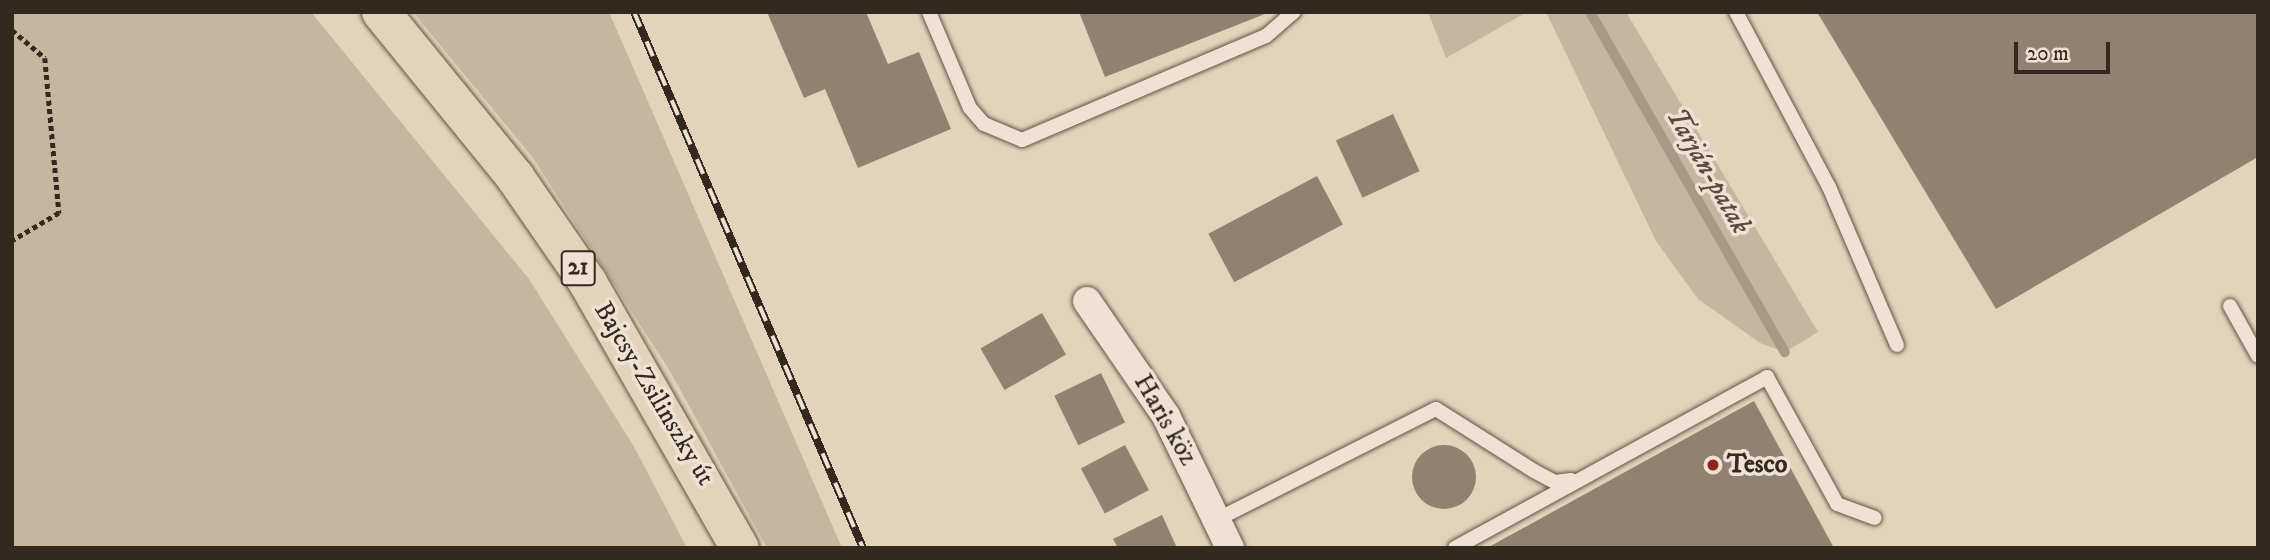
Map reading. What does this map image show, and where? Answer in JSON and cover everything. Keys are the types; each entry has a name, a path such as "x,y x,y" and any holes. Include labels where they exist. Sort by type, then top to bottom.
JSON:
{"main road":[{"name":"Bajcsy-Zsilinszky út","path":"381,12 515,177 587,283 740,548"}],"street":[{"name":"Haris köz","path":"1087,301 1166,416 1230,548"}],"lane":[{"path":"929,12 970,108 984,124 1022,140 1266,36 1294,12"},
{"path":"1737,12 1829,187 1896,345"},
{"path":"2230,306 2258,356"},
{"path":"1455,548 1574,480 1768,377 1837,504 1875,518"},
{"path":"1218,519 1436,409 1545,476 1574,480"}],"path":[{"path":"12,30 45,58 59,213 12,242"}],"shaded area":[{"path":"12,12 311,12 529,279 633,445 687,548 12,548"},
{"path":"413,12 609,12 842,548 767,548 671,373 533,158"},
{"path":"1428,12 1527,12 1446,58"},
{"path":"1546,12 1626,12 1818,332 1785,352 1760,343 1698,299 1656,241"}],"building":[{"path":"767,12 866,12 888,64 919,52 951,129 858,168 825,89 804,98"},
{"path":"1079,12 1270,12 1105,77"},
{"path":"1817,12 2258,12 2258,157 1996,309"},
{"path":"1393,114 1420,171 1363,198 1336,141"},
{"path":"1317,176 1343,225 1234,282 1208,234"},
{"path":"1042,313 1066,355 1005,390 981,349"},
{"path":"1101,373 1125,422 1078,445 1054,396"},
{"name":"Tesco","path":"1754,401 1834,548 1487,548"},
{"path":"1125,445 1149,490 1105,514 1081,468"},
{"path":"1444,445 1462,451 1470,459 1476,477 1470,495 1462,503 1444,509 1426,503 1418,495 1412,477 1418,459 1426,451"},
{"path":"1162,515 1177,548 1118,548 1113,539"}],"waterway":[{"name":"Tarján-patak","path":"1590,12 1785,352"}],"railway":[{"path":"634,12 863,548"}],"place":[{"name":"Tesco","path":"1713,465"}]}
